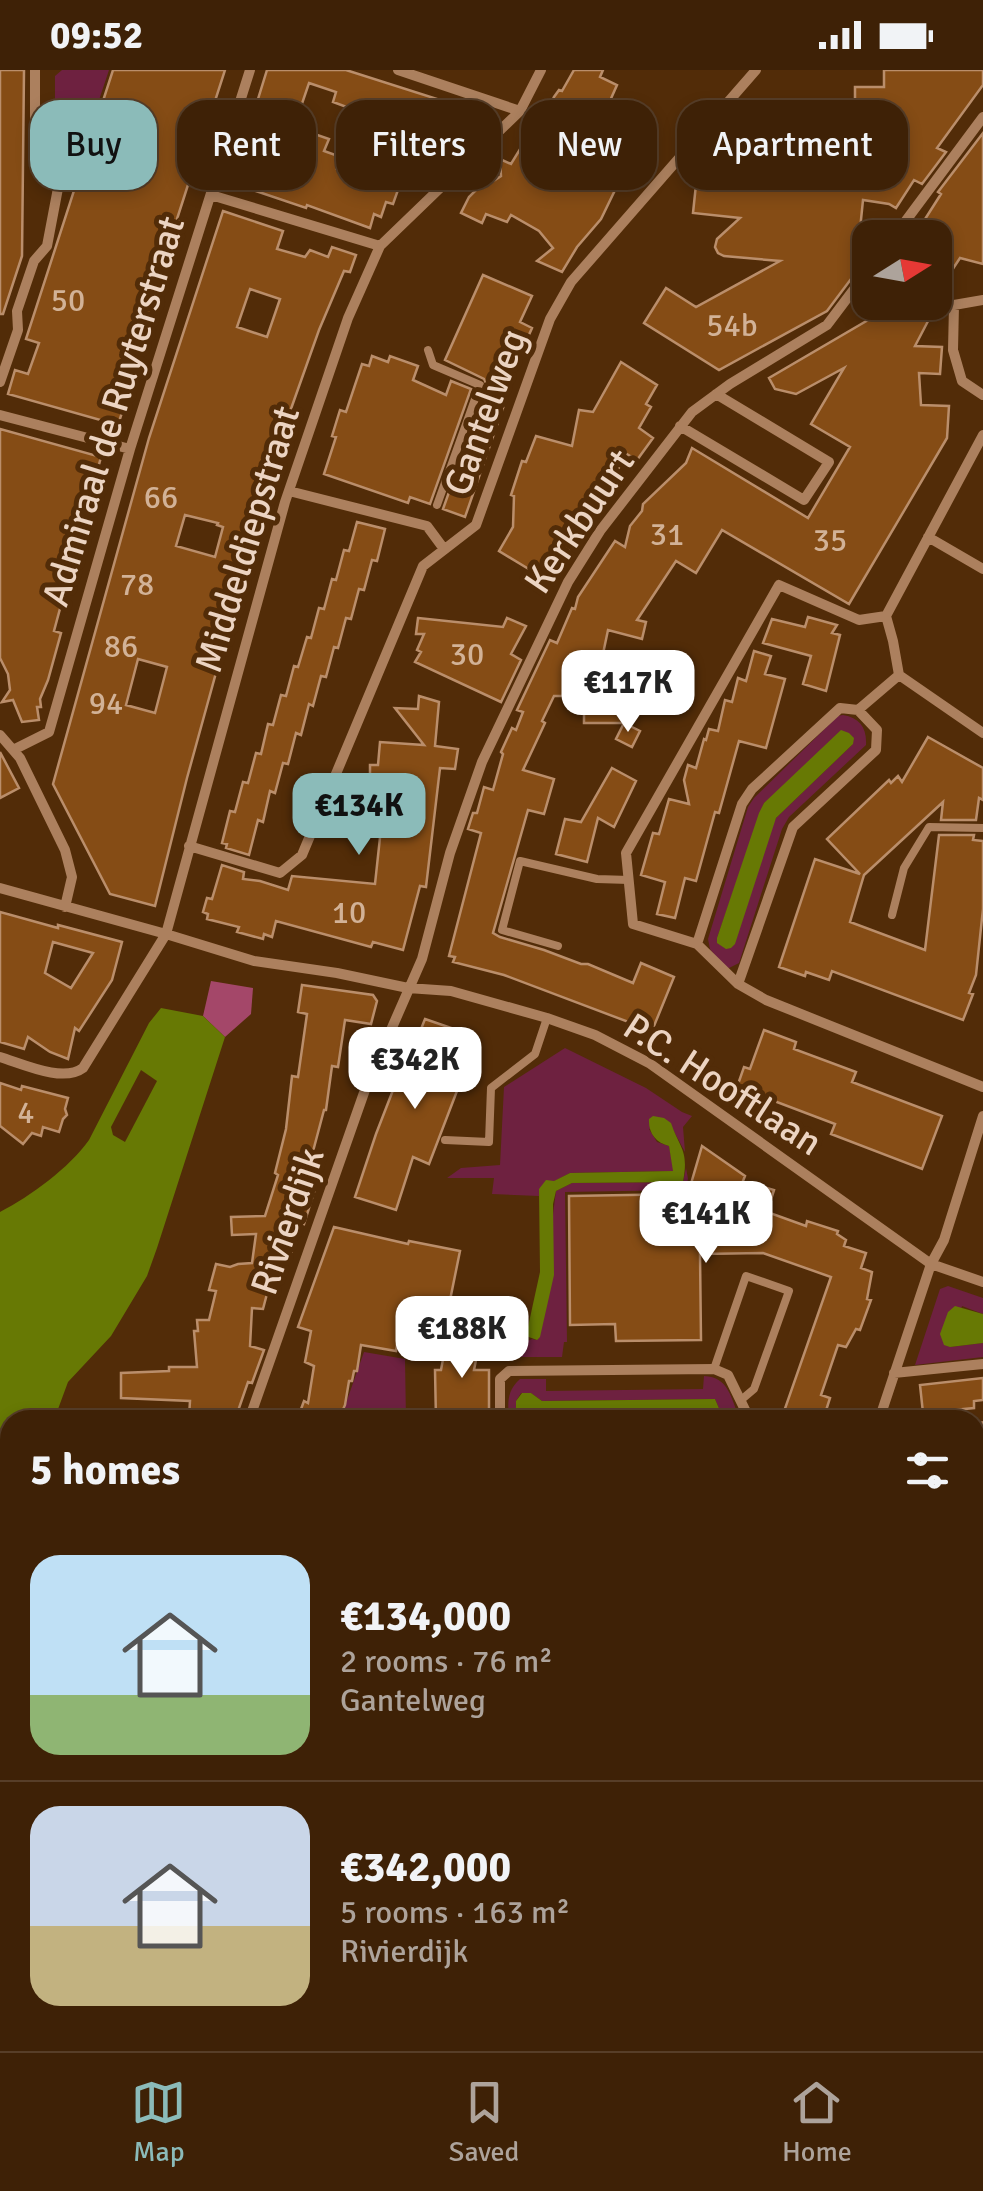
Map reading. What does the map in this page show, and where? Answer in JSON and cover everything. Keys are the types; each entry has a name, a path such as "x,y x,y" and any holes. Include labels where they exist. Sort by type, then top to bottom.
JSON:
{"street":[{"path":"0,382 18,330 17,312 34,261 46,246 60,183 55,162 34,144 35,70"},
{"name":"Admiraal de Ruyterstraat","path":"13,750 49,732 130,449 250,70"},
{"path":"398,70 520,111"},
{"name":"Middeldiepstraat","path":"0,1058 62,1075 77,1073 166,934 289,491 348,318 380,246 520,111 541,70"},
{"name":"Gantelweg","path":"189,846 280,872 302,855 423,566 476,524 550,319 571,282 756,70"},
{"path":"906,220 983,118"},
{"path":"211,195 380,246"},
{"name":"Kerkbuurt","path":"408,988 422,959 450,853 482,762 560,598 600,530 692,412 827,325 852,292"},
{"path":"983,300 954,305 953,350 962,381 983,395"},
{"name":"Kerkbuurt","path":"680,426 804,500 829,462 716,394"},
{"path":"0,415 130,449"},
{"path":"983,434 886,616 899,675 983,733"},
{"path":"289,491 427,526 444,549"},
{"path":"928,537 983,569"},
{"path":"886,616 859,620 779,586 626,852 634,924 696,944 738,984 766,1000 983,1087"},
{"path":"858,710 899,675"},
{"path":"696,944 742,804 752,790 840,708 858,710 877,730 876,750 793,827 738,984"},
{"path":"0,735 20,758 65,850 72,877 65,907"},
{"name":"P.C. Hooftlaan","path":"0,888 254,961 408,988 451,991 595,1035 649,1062 931,1264 983,1282"},
{"name":"Rivierdijk","path":"253,1410 366,1087 408,988"},
{"path":"882,1410 931,1264 944,1240 983,1116"},
{"path":"894,1373 983,1364"},
{"path":"500,1410 500,1379 510,1371 714,1368 728,1375 746,1410"}],"lane":[{"path":"428,350 433,365 480,385 438,505"},
{"path":"892,915 904,868 929,827 983,828"},
{"path":"558,946 502,930 520,861 596,879 629,880"},
{"path":"444,1140 489,1142 491,1088 534,1054 546,1018"},
{"path":"714,1368 746,1276 789,1291 754,1389 741,1400"}],"shaded area":[{"path":"62,70 109,70 99,100 55,100 55,76"},
{"path":"838,716 858,721 864,729 866,745 789,817 739,963 724,967 710,949 708,939 748,807","holes":["853,744 776,818 717,938 764,803"]},
{"path":"841,730 854,738 853,744 776,818 735,944 726,949 717,943 717,938 764,803"},
{"path":"211,981 253,988 251,1014 225,1037 203,1016"},
{"path":"161,1008 203,1016 225,1037 147,1276 111,1336 68,1382 58,1410 0,1410 0,1212 49,1180 89,1140 149,1023"},
{"path":"565,1048 692,1116 683,1127 685,1152 671,1126 649,1129 657,1142 669,1146 674,1171 570,1173 539,1189 539,1196 492,1194 494,1178 447,1178 461,1168 500,1165 504,1087"},
{"path":"653,1116 671,1123 684,1156 683,1182 572,1183 556,1191 554,1275 540,1337 537,1340 526,1336 540,1272 539,1189 546,1180 554,1181 570,1173 673,1171 669,1146 651,1133 649,1119"},
{"path":"686,1168 685,1190 565,1192 567,1342 562,1357 516,1357 505,1350 537,1340 556,1191 572,1183 683,1182"},
{"path":"948,1286 983,1298 983,1314 962,1306 950,1347 983,1343 983,1357 915,1365 940,1289"},
{"path":"955,1306 983,1314 983,1343 944,1345 940,1334 948,1312"},
{"path":"364,1352 405,1359 406,1410 344,1410"},
{"path":"704,1376 719,1380 736,1410 720,1410 715,1399 542,1401 531,1393 521,1393 516,1410 508,1410 510,1393 520,1379 546,1379 546,1391 703,1389"},
{"path":"522,1393 531,1393 542,1401 715,1399 720,1410 516,1410"},
{"path":"708,1408 709,1410 558,1410"}],"pier":[{"path":"141,1070 157,1081 125,1142 113,1135 111,1127"}],"building":[{"path":"0,70 24,70 22,256 3,314 0,314"},
{"path":"113,70 225,70 215,100 177,100 177,190 186,190 177,219 184,221 118,425 8,394 15,370 28,374 39,343 26,339 74,190 157,190 157,100 103,100"},
{"path":"267,70 346,70 440,100 336,100 336,103 333,102 336,92 309,83 303,100 258,100"},
{"path":"574,70 603,70 600,77 617,85 610,100 553,100"},
{"path":"884,70 983,70 983,85 937,148 946,152 922,184 914,180 908,189 908,100 855,100 855,87 884,87"},
{"path":"983,133 983,264 960,258 952,270 952,220 924,220 941,194 938,192"},
{"path":"316,135 329,139 324,151 336,155 336,190 398,190 393,204 386,202 381,217 374,214 370,228 307,205 306,208 253,190 316,190"},
{"path":"521,148 521,190 615,190 601,219 562,272 537,261 553,248 539,231 511,215 507,222 486,214 482,223 461,213 476,190 501,190 501,159 511,164"},
{"path":"695,190 908,190 896,208 863,200 861,220 852,220 852,278 827,311 719,370 644,323 666,288 696,307 780,261 718,253 717,239 740,218 693,213"},
{"path":"223,211 283,231 277,249 305,257 310,250 328,257 332,247 356,255 350,272 344,271 319,330 281,437 155,906 110,894 53,784 149,438","holes":["250,289 280,299 267,337 237,327","185,515 223,527 215,557 176,546","138,659 167,667 155,713 126,705"]},
{"path":"483,275 532,296 520,322 532,328 511,375 465,517 443,509 487,385 484,379 445,360"},
{"path":"868,320 929,320 915,346 942,347 940,374 919,373 921,405 949,406 947,438 849,604 722,530 696,573 676,561 637,620 646,622 642,639 608,630 600,668 627,668 624,723 584,723 584,696 554,696 523,770 554,779 544,814 528,810 493,933 633,983 641,963 674,977 654,1026 649,1024 647,1029 504,975 453,962 455,957 449,956 481,833 468,829 473,813 477,813 484,787 493,790 501,752 512,728 516,730 523,712 517,710 550,640 557,643 578,597 615,541 625,547 630,526 643,504 686,463 692,448 808,518 850,447 811,424 844,368 796,394 775,389 769,378"},
{"path":"372,356 388,362 390,356 418,366 413,380 446,395 451,381 471,389 430,504 410,497 408,503 324,474 340,410 346,412 362,364 369,366"},
{"path":"621,362 657,385 639,428 653,438 637,460 625,453 611,487 603,484 595,506 552,580 499,551 513,527 511,495 522,461 526,462 536,436 572,446 579,410 593,412"},
{"path":"0,429 101,457 54,631 61,633 40,699 41,707 37,707 39,720 22,722 13,700 2,702 10,690 0,658"},
{"path":"357,522 385,529 377,561 372,560 364,590 359,589 351,619 346,618 326,677 321,676 313,706 309,704 301,735 296,733 288,764 283,763 275,793 270,791 263,822 258,820 249,855 226,848 227,844 222,843 230,811 235,812 243,782 248,783 256,753 261,754 268,724 273,725 281,695 286,696 294,666 298,667 307,637 311,638 319,608 324,609 332,579 336,580 344,550 349,551"},
{"path":"808,617 837,625 832,633 840,635 826,691 803,684 811,656 763,643 772,619 805,627"},
{"path":"418,618 503,627 507,618 526,626 511,654 521,660 501,702 415,662 424,634 416,634"},
{"path":"754,651 771,656 765,674 785,679 766,748 739,741 696,881 685,878 675,918 657,914 665,882 641,875 653,833 659,834 669,799 689,804 684,780 688,765 696,768 709,729 718,731 725,700 732,702 738,678 746,681"},
{"path":"419,696 439,702 435,746 458,749 455,769 440,768 426,887 420,886 403,950 373,942 371,947 276,921 272,937 264,934 263,939 237,932 239,927 207,919 208,914 203,912 207,898 212,899 222,865 244,872 243,879 288,890 292,876 375,884 386,782 370,781 370,765 378,765 380,742 424,745 395,708 418,709"},
{"path":"624,723 640,731 632,747 616,739"},
{"path":"928,737 983,768 983,800 979,798 976,820 941,820 943,802 864,875 850,922 925,950 939,835 974,835 973,840 983,841 983,909 976,975 963,1020 832,971 829,980 779,967 815,859 860,874 827,839 889,780 891,783 898,776 902,782"},
{"path":"0,752 19,788 0,798"},
{"path":"612,768 636,781 614,827 598,818 587,862 556,854 565,819 581,822"},
{"path":"0,912 122,942 112,980 79,1031 75,1028 68,1059 28,1037 24,1049 0,1042","holes":["53,942 93,953 71,988 45,973"]},
{"path":"302,985 373,995 377,1001 371,1024 345,1020 338,1067 332,1066 326,1110 303,1189 314,1192 304,1224 296,1221 291,1257 273,1255 270,1281 276,1287 268,1290 263,1309 252,1308 250,1346 264,1350 252,1383 248,1382 238,1410 189,1410 190,1401 121,1398 121,1373 197,1367 194,1331 198,1331 197,1320 209,1320 216,1291 209,1290 216,1264 230,1267 252,1263 256,1234 232,1235 231,1217 265,1216 278,1175 275,1173 286,1129 292,1076 298,1077 307,1014 298,1012"},
{"path":"425,1019 460,1031 458,1038 475,1044 429,1164 413,1157 396,1210 355,1197 402,1067 405,1069"},
{"path":"764,1030 796,1042 794,1049 856,1072 852,1082 942,1116 922,1169 831,1134 835,1124 737,1087 744,1067 750,1069"},
{"path":"0,1083 68,1098 67,1115 59,1132 43,1127 41,1136 32,1133 23,1144 0,1126"},
{"path":"702,1146 745,1176 743,1181 774,1190 767,1212 806,1226 807,1221 838,1231 846,1240 844,1246 866,1253 861,1268 872,1272 867,1299 871,1300 860,1330 856,1329 846,1347 838,1345 821,1395 830,1398 826,1410 784,1410 831,1277 763,1253 700,1254 701,1340 616,1341 615,1324 570,1325 569,1196 688,1194"},
{"path":"334,1227 460,1251 448,1310 404,1302 396,1351 361,1345 357,1371 349,1381 343,1410 301,1410 304,1401 308,1403 314,1366 305,1362 311,1331 298,1327"},
{"path":"449,1328 481,1335 474,1370 489,1370 489,1410 436,1410 435,1370 441,1370"},
{"path":"983,1378 983,1400 974,1401 974,1408 923,1410 920,1385"}]}
